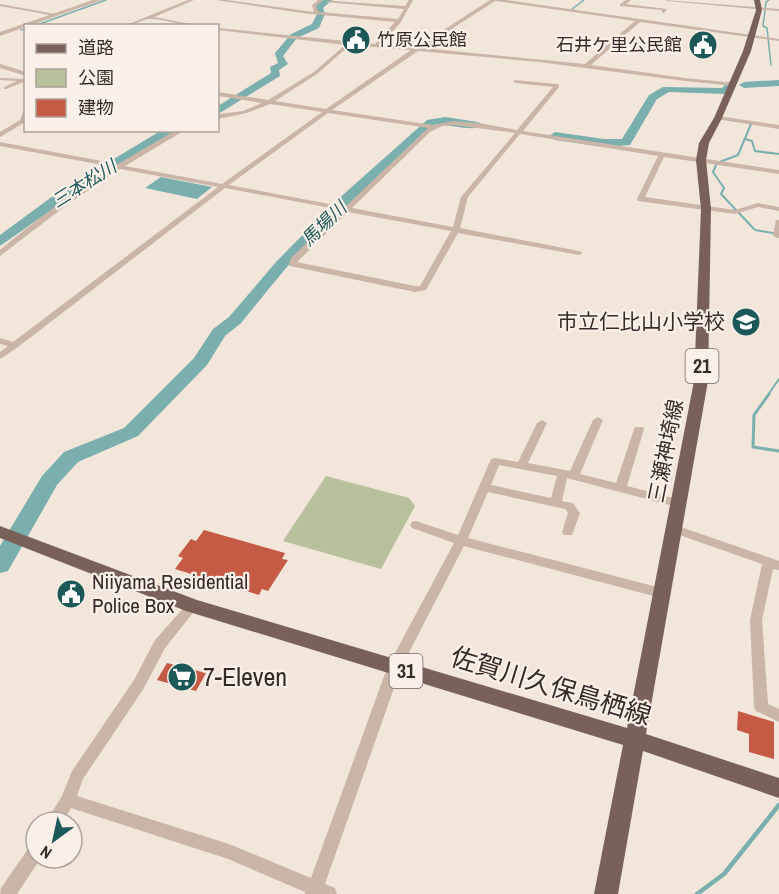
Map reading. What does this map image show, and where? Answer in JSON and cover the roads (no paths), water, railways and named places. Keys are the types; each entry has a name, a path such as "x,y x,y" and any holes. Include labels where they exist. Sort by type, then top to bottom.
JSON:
{"main road":[{"name":"三瀬神埼線","path":"634,739 701,381 706,209 701,160 704,143 757,37 762,7"},
{"name":"佐賀川久保鳥栖線","path":"0,532 192,606 634,739 779,788"},
{"name":"21","path":"606,894 634,739"}],"street":[{"path":"29,24 99,0"},
{"path":"131,24 192,0"},
{"path":"218,0 399,21"},
{"path":"317,13 314,6 321,0"},
{"path":"332,0 327,2 406,8"},
{"path":"377,45 399,21 411,0"},
{"path":"0,356 225,186 412,50 495,0 776,40"},
{"path":"629,0 622,5 665,10 668,0 779,10"},
{"path":"0,5 55,15"},
{"path":"149,16 189,24"},
{"path":"585,67 639,20"},
{"path":"0,34 24,26"},
{"path":"219,28 412,50 542,60 664,78 734,84"},
{"path":"219,117 233,112 241,114 273,101 315,71 330,64 350,42"},
{"path":"12,70 24,65"},
{"path":"0,66 24,73"},
{"path":"0,80 24,80"},
{"path":"6,88 24,80"},
{"path":"434,127 346,209 294,260 293,264 420,289 426,285 455,232 453,229 465,197 557,86 516,81"},
{"path":"219,94 434,127 455,123 520,131 661,156 779,172"},
{"path":"718,118 779,127"},
{"path":"0,135 24,121"},
{"path":"0,254 30,228 120,166 179,132"},
{"path":"0,144 579,253"},
{"path":"661,156 641,199 735,212 758,205 779,208"},
{"path":"777,236 779,222"},
{"path":"0,340 15,345"},
{"path":"556,503 568,474 598,420"},
{"path":"522,464 542,423"},
{"path":"621,486 639,429"},
{"path":"68,800 229,852 319,892 393,668 404,652 459,540 470,523 495,461 522,464 621,486 677,503"},
{"path":"485,488 556,503 573,509 568,532"},
{"path":"416,525 459,540 661,593"},
{"path":"672,528 774,564 756,620 761,707 779,716"},
{"path":"62,810 77,776 139,684 160,644 192,606"},
{"path":"7,894 24,869"}],"water":[{"path":"161,177 212,187 197,199 145,188"}],"waterway":[{"path":"40,24 106,0"},
{"name":"三本松川","path":"219,110 276,74 274,69 283,64 278,55 287,47 291,38 316,26 321,14 318,7 328,0"},
{"path":"572,9 584,0"},
{"path":"769,0 766,2 763,26 767,28 771,65"},
{"name":"馬場川","path":"744,85 779,83"},
{"name":"馬場川","path":"555,136 604,143 626,142 653,97 667,89 726,91 728,85"},
{"name":"馬場川","path":"0,565 49,481 71,457 131,432 201,361 219,333 235,320 281,265 341,204 431,122 445,120 478,125"},
{"path":"751,124 738,155 717,163 713,172 724,188 721,194 755,230 779,234"},
{"name":"三本松川","path":"0,242 62,196 168,132"},
{"path":"745,139 752,141 755,151 779,154"},
{"path":"768,395 779,379"},
{"path":"769,394 754,415 753,447 779,451"},
{"path":"697,894 724,874 779,805"}],"place":[{"name":"竹原公民館","path":"356,40"},
{"name":"石井ケ里公民館","path":"703,45"},
{"name":"市立仁比山小学校","path":"746,322"},
{"name":"Niiyama Residential Police Box","path":"71,594"},
{"name":"7-Eleven","path":"182,677"}]}
